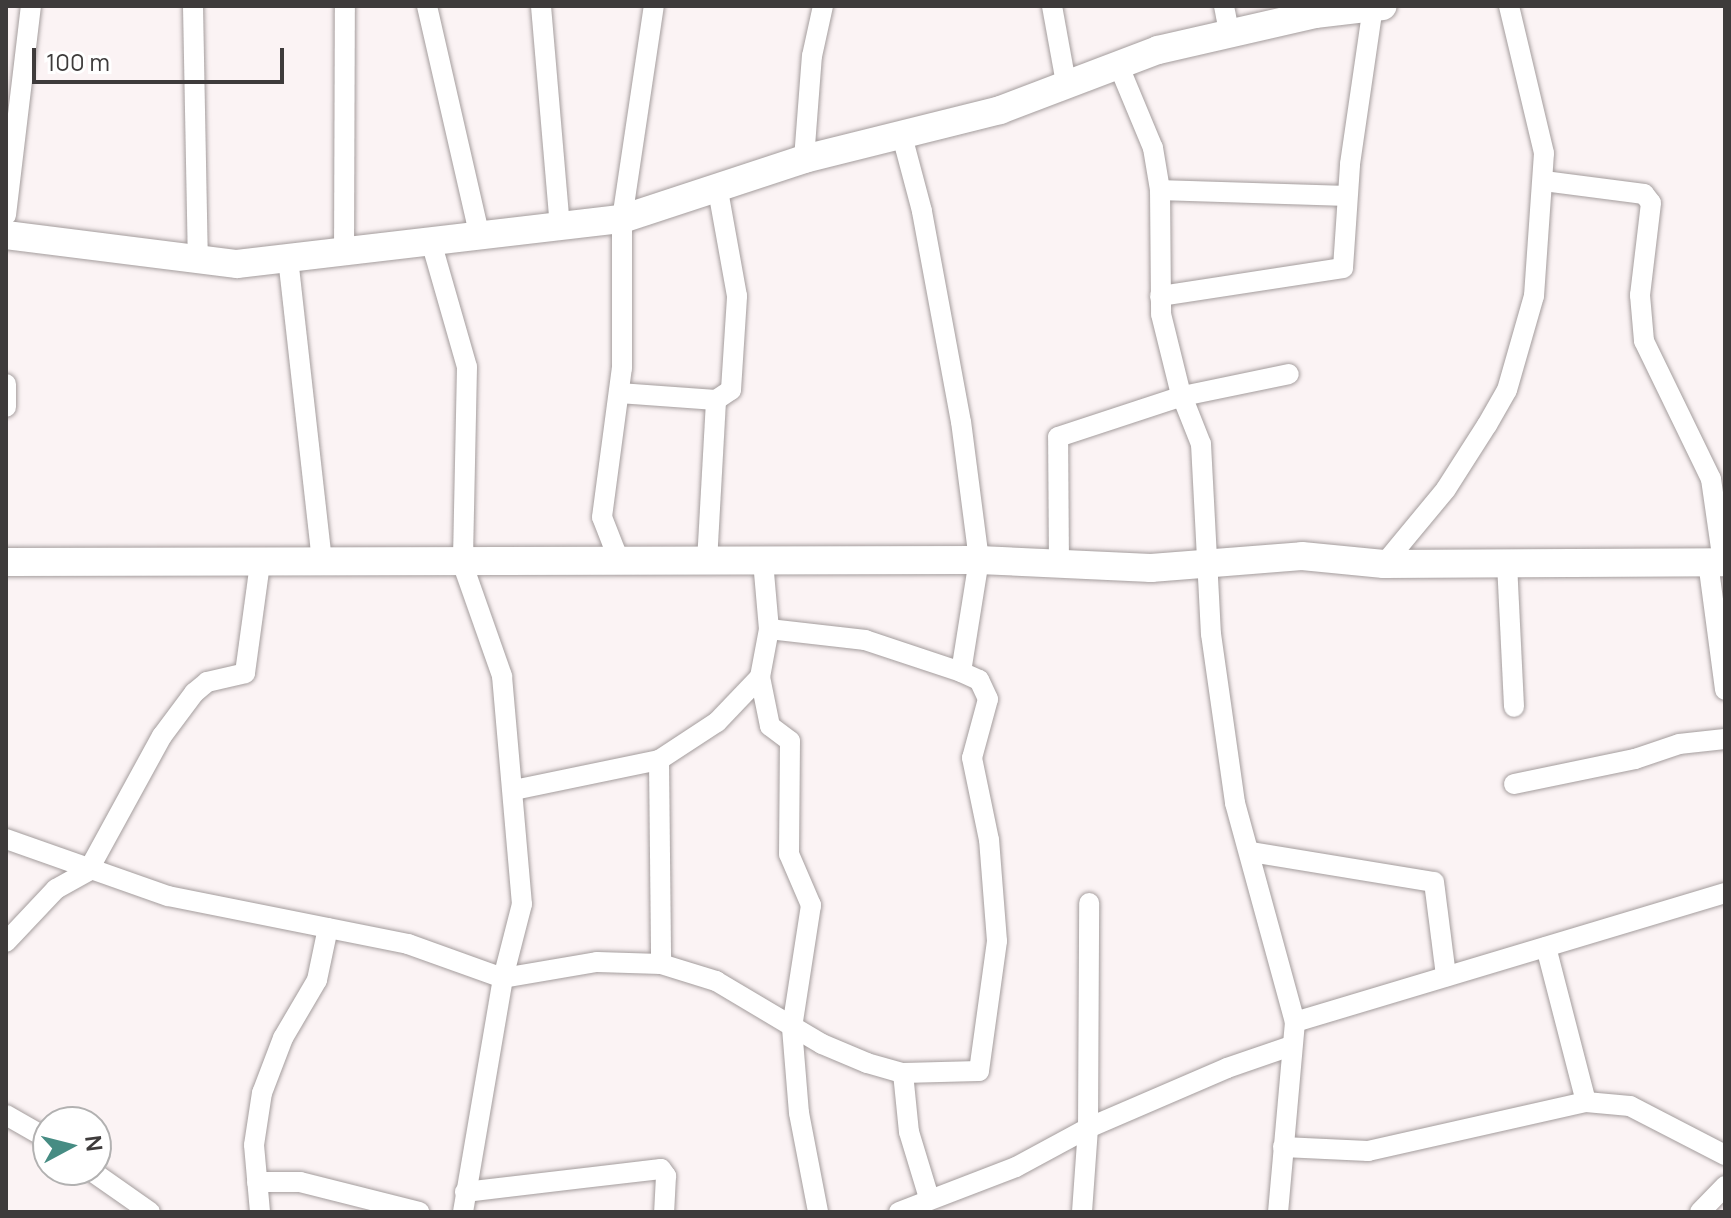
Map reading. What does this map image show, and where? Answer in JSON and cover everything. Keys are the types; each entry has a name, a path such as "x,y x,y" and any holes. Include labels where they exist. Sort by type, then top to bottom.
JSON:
{"street":[{"path":"6,215 31,6"},
{"path":"193,6 198,262"},
{"path":"344,255 345,6"},
{"path":"427,6 480,238"},
{"path":"541,6 560,227"},
{"path":"620,563 602,527 619,393 625,293 622,219 654,6"},
{"path":"804,159 812,56 823,6"},
{"path":"1052,6 1066,83"},
{"path":"1384,564 1446,489 1507,390 1534,296 1544,181 1540,121 1509,6"},
{"path":"6,235 198,262 344,255 622,219 718,190 804,159 1000,110 1226,19 1378,7 1346,196 1343,268 1160,296"},
{"path":"1118,64 1153,148 1160,190 1160,296 1171,362 1204,461 1206,562 1230,775 1295,1022 1278,1212"},
{"path":"902,136 922,211 961,422 979,560 961,672"},
{"path":"1544,181 1644,194 1651,203 1640,295 1644,341 1711,479 1719,562 1725,690"},
{"path":"619,393 716,400 731,390 737,296 718,190"},
{"path":"1160,190 1346,196"},
{"path":"432,245 467,367 463,565 502,676 522,904 503,978 464,1202 661,1169 666,1176 664,1212"},
{"path":"288,258 322,562"},
{"path":"1059,566 1058,437 1183,396 1289,374"},
{"path":"6,384 6,407"},
{"path":"707,562 716,400"},
{"path":"6,562 463,565 979,560 1059,566 1181,568 1206,562 1302,556 1384,564 1719,562"},
{"path":"763,561 769,629 760,677 770,726 790,741 787,844 811,905 792,1028 799,1113 818,1212"},
{"path":"6,942 56,889 88,871 162,736 194,693 207,682 245,673 260,563"},
{"path":"1507,563 1514,707"},
{"path":"6,839 88,871 168,896 408,944 503,978 597,962 661,964 716,981 792,1028 867,1063 903,1073 972,1074 983,1063 997,917 989,840 972,758 988,699 979,680 916,653 865,640 769,629"},
{"path":"514,790 659,760 717,722 760,677"},
{"path":"1514,784 1635,759 1679,744 1725,739"},
{"path":"659,760 661,964"},
{"path":"1251,852 1434,882 1446,976"},
{"path":"1295,1022 1725,893"},
{"path":"1082,1212 1088,1128 1089,903"},
{"path":"260,1212 255,1125 262,1093 283,1038 317,980 328,928"},
{"path":"1546,947 1586,1102"},
{"path":"899,1212 927,1204 1016,1167 1088,1128 1291,1046"},
{"path":"903,1073 909,1132 927,1204"},
{"path":"1283,1147 1368,1151 1586,1102 1630,1106 1725,1155"},
{"path":"6,1115 32,1130"},
{"path":"257,1182 310,1184 419,1212"},
{"path":"112,1185 150,1212"},
{"path":"1700,1212 1725,1186"}]}
